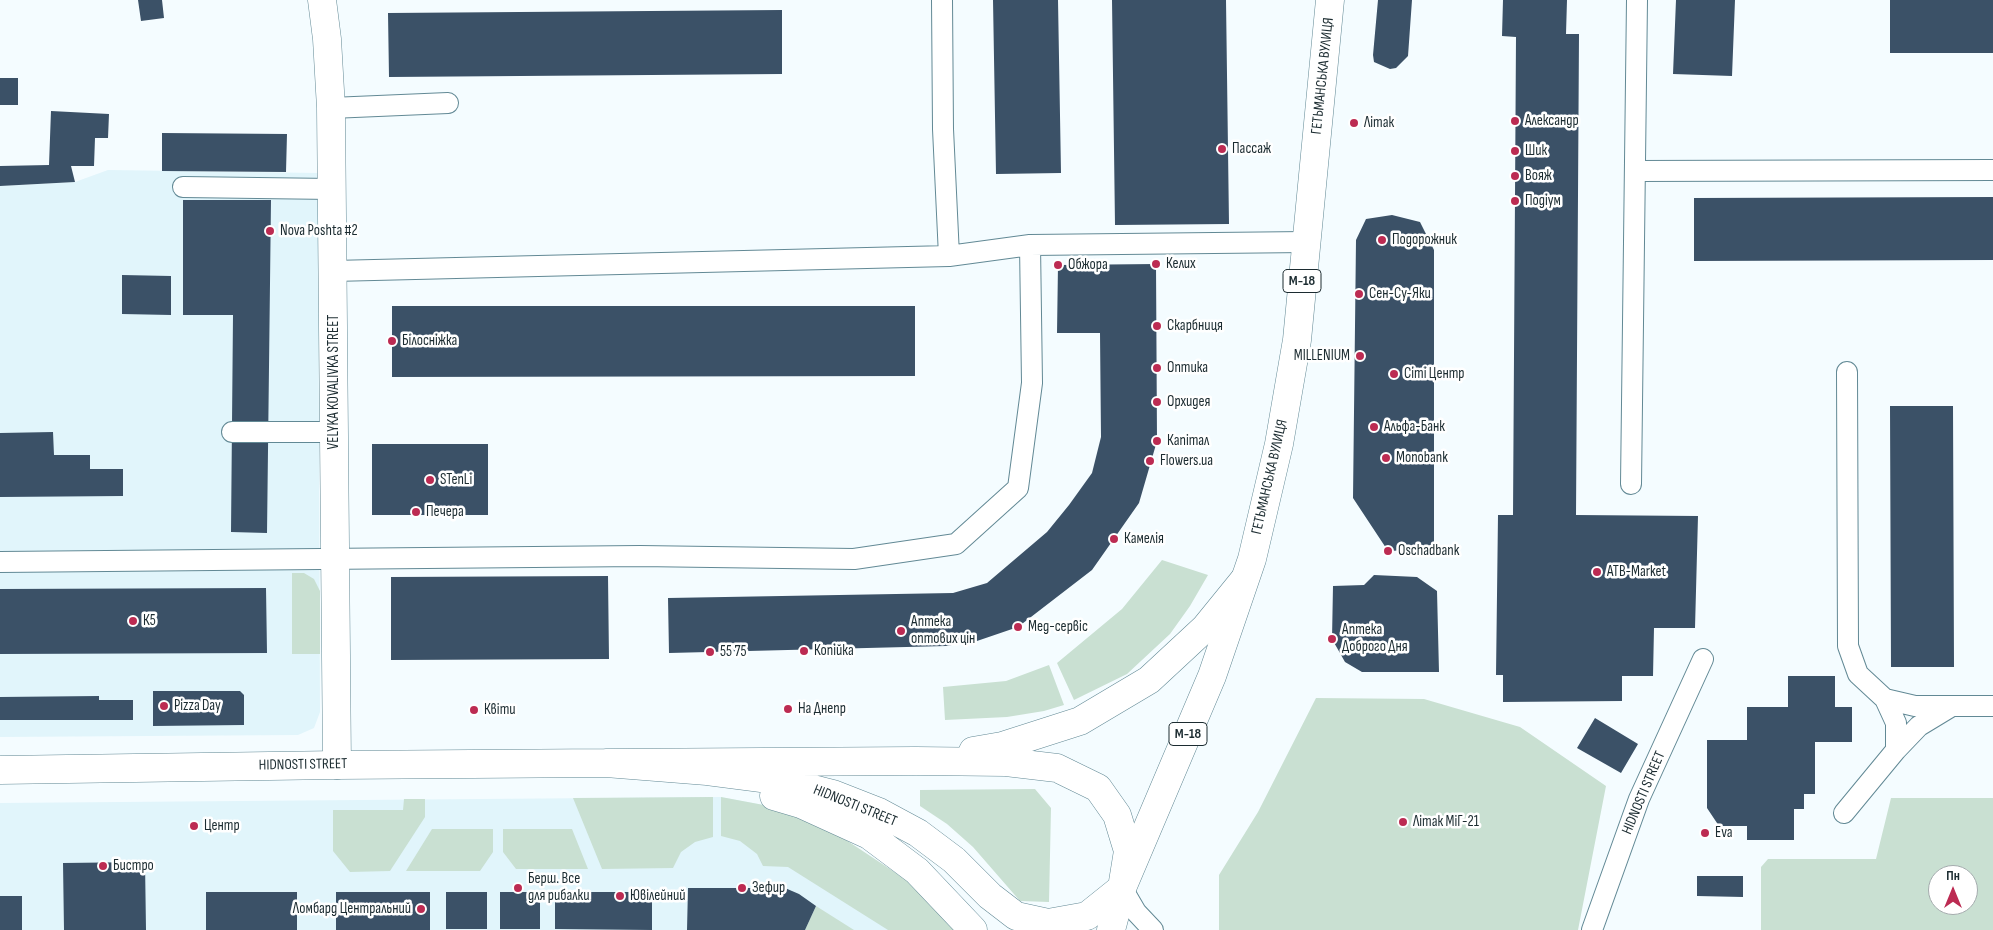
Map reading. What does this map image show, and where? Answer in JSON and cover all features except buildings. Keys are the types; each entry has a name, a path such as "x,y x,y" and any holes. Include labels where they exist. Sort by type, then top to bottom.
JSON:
{"main road":[{"name":"VELYKA KOVALIVKA STREET","path":"322,0 327,39 331,108 337,765"},
{"name":"ГЕТЬМАНСЬКА ВУЛИЦЯ","path":"1111,930 1122,888 1212,676 1246,576 1279,444 1297,340 1330,0"},
{"name":"HIDNOSTI STREET","path":"916,761 1002,746 1080,721 1148,680 1205,628 1246,576"},
{"name":"HIDNOSTI STREET","path":"0,770 337,765 606,763 916,761 1006,762 1057,768 1098,788 1117,815 1128,851 1122,888 1088,916 1048,923 1016,916 990,896 954,860 918,833 879,812 833,794 777,780 707,771 606,763"},
{"name":"HIDNOSTI STREET","path":"606,763 729,783 801,804 869,834 917,871 973,930"}],"lane":[{"path":"942,0 943,129 949,256"},
{"path":"1631,484 1637,0"},
{"path":"331,108 448,103"},
{"path":"1636,171 1993,170"},
{"path":"183,187 332,189"},
{"path":"333,271 949,256 1030,245 1306,242"},
{"path":"0,562 640,556 854,559 956,544 1018,488 1032,383 1030,245"},
{"path":"1847,372 1848,646 1858,674 1885,699 1896,723 1896,750"},
{"path":"232,432 334,432"},
{"name":"HIDNOSTI STREET","path":"1592,930 1639,799 1703,659"},
{"path":"1885,699 1915,706 1993,706"},
{"path":"1844,814 1896,750 1920,726 1952,706"},
{"path":"1122,888 1136,912 1153,930"}],"shaded area":[{"path":"108,170 318,173 320,712 314,728 298,735 0,737 0,186 75,182"},
{"path":"721,797 769,806 955,930 0,930 0,803"}],"green space":[{"path":"1162,560 1208,575 1190,606 1170,634 1127,674 1074,700 1057,663 1122,609"},
{"path":"292,573 304,573 314,579 320,591 320,654 292,654"},
{"path":"1049,665 1064,705 1044,711 1007,717 945,720 943,687 1006,681"},
{"path":"1316,698 1424,699 1520,727 1606,786 1578,930 1219,930 1219,875 1258,812"},
{"path":"1035,789 1051,808 1049,902 1020,901 973,847 947,824 920,806 920,790"},
{"path":"713,797 713,837 695,842 681,852 673,868 602,869 573,798"},
{"path":"721,797 769,806 837,834 905,879 955,930 888,930 788,867 763,866 757,854 740,841 721,836"},
{"path":"1891,798 1993,798 1993,930 1761,930 1761,867 1768,859 1876,859"},
{"path":"404,799 425,799 425,817 390,871 350,872 333,851 333,810 403,810"},
{"path":"432,829 493,829 493,852 480,871 406,871"},
{"path":"503,829 572,829 588,869 516,869 503,852"},
{"path":"816,906 854,930 805,930"}],"place":[{"name":"Александр","path":"1515,121"},
{"name":"Літак","path":"1354,123"},
{"name":"Пассаж","path":"1222,149"},
{"name":"Шик","path":"1515,151"},
{"name":"Вояж","path":"1515,176"},
{"name":"Подіум","path":"1515,201"},
{"name":"Nova Poshta #2","path":"270,231"},
{"name":"Подорожник","path":"1382,240"},
{"name":"Келих","path":"1156,264"},
{"name":"Обжора","path":"1058,265"},
{"name":"Сен-Су-Яки","path":"1359,294"},
{"name":"Скарбниця","path":"1157,326"},
{"name":"Білосніжка","path":"392,341"},
{"name":"MILLENIUM","path":"1360,356"},
{"name":"Оптика","path":"1157,368"},
{"name":"Сіті Центр","path":"1394,374"},
{"name":"Орхидея","path":"1157,402"},
{"name":"Альфа-Банк","path":"1374,427"},
{"name":"Капітал","path":"1157,441"},
{"name":"Monobank","path":"1386,458"},
{"name":"Flowers.ua","path":"1150,461"},
{"name":"STenLi","path":"430,480"},
{"name":"Печера","path":"416,512"},
{"name":"Камелія","path":"1114,539"},
{"name":"Oschadbank","path":"1388,551"},
{"name":"ATB-Market","path":"1597,572"},
{"name":"К5","path":"133,621"},
{"name":"Мед-сервіс","path":"1018,627"},
{"name":"Аптека оптових цін","path":"901,631"},
{"name":"Аптека Доброго Дня","path":"1332,639"},
{"name":"Копійка","path":"804,651"},
{"name":"55 75","path":"710,652"},
{"name":"Pizza Day","path":"164,706"},
{"name":"На Днепр","path":"788,709"},
{"name":"Квіти","path":"474,710"},
{"name":"Літак МіГ-21","path":"1403,822"},
{"name":"Центр","path":"194,826"},
{"name":"Eva","path":"1705,833"},
{"name":"Бистро","path":"103,866"},
{"name":"Берш. Все для рибалки","path":"518,888"},
{"name":"Зефир","path":"742,888"},
{"name":"Ювілейний","path":"620,896"},
{"name":"Ломбард Центральний","path":"421,909"}]}
